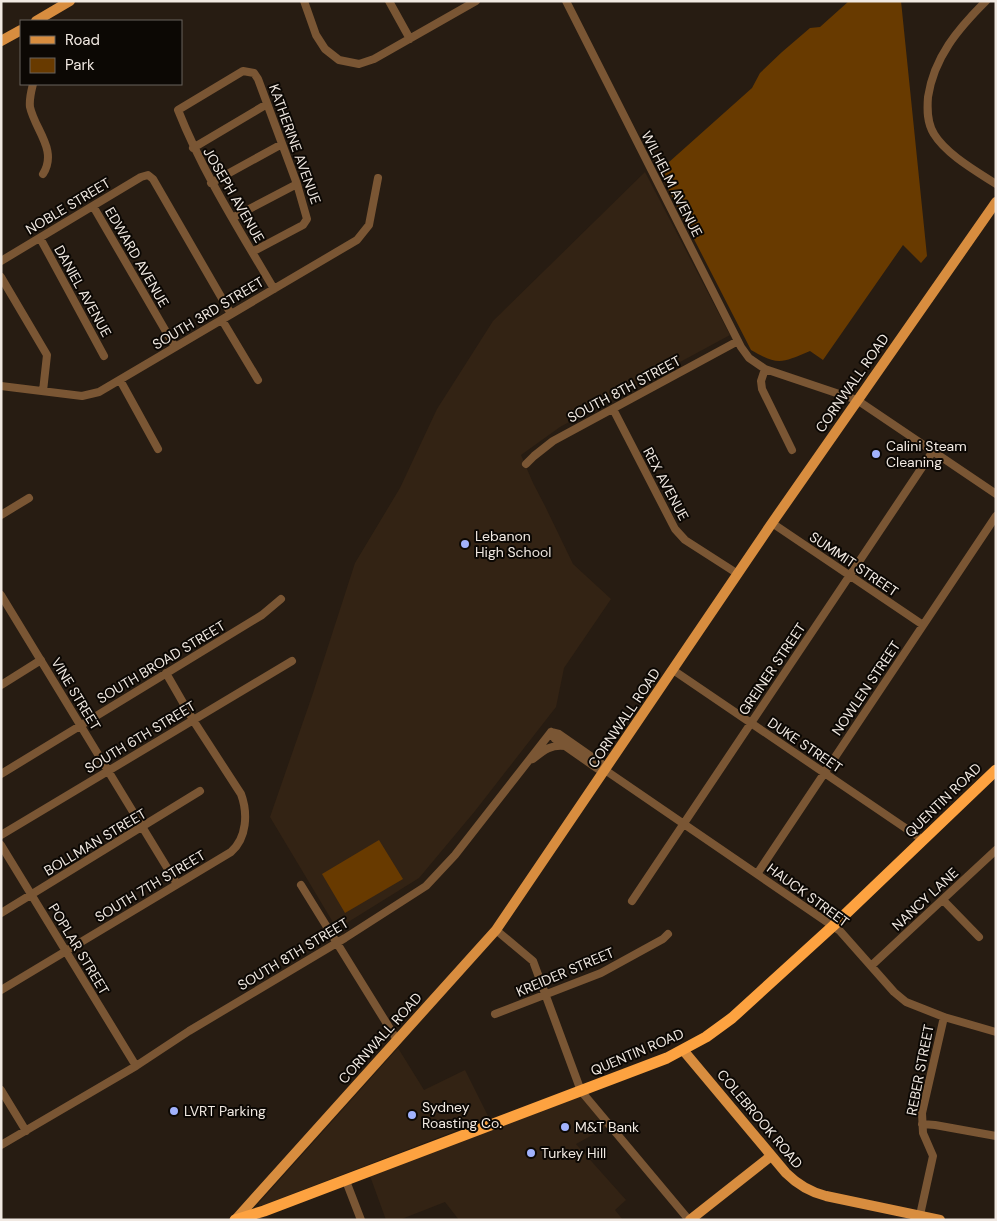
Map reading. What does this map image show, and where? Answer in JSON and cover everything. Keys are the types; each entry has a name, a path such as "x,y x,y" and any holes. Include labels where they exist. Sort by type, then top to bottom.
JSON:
{"highway":[{"name":"QUENTIN ROAD","path":"236,1220 346,1181 667,1058 716,1031 833,926 996,770"}],"main road":[{"path":"38,20 70,1"},
{"path":"1,41 20,31"},
{"name":"CORNWALL ROAD","path":"236,1220 496,930 772,523 996,202"},
{"name":"COLEBROOK ROAD","path":"683,1050 771,1156 792,1179 808,1190 839,1199 940,1220"},
{"path":"690,1220 771,1156"}],"street":[{"path":"304,1 316,35 325,50 340,60 359,64 374,59 474,2"},
{"path":"390,1 410,39"},
{"name":"WILHELM AVENUE","path":"566,1 738,342 749,358 765,369 857,400 996,494"},
{"path":"986,1 956,33 943,51 931,82 927,110 931,129 944,146 996,184"},
{"name":"KATHERINE AVENUE","path":"178,110 243,70 254,73 258,79 297,184 307,219 303,225 252,252"},
{"path":"33,85 30,96 31,110 43,138 48,159 48,164 43,174"},
{"path":"193,148 267,104"},
{"name":"JOSEPH AVENUE","path":"178,110 193,148 211,182 274,289"},
{"path":"211,182 282,144"},
{"name":"NOBLE STREET","path":"1,261 141,177 148,175 153,179 231,314"},
{"name":"SOUTH 3RD STREET","path":"1,386 90,395 120,380 362,236 371,218 378,178"},
{"path":"232,218 297,184"},
{"name":"EDWARD AVENUE","path":"93,206 175,348"},
{"name":"DANIEL AVENUE","path":"40,238 104,356"},
{"path":"1,277 46,355 43,391"},
{"path":"222,320 258,380"},
{"name":"SOUTH 8TH STREET","path":"526,464 553,441 738,342"},
{"path":"765,369 761,385 762,389 792,450"},
{"path":"120,380 158,449"},
{"name":"REX AVENUE","path":"613,409 675,529 685,540 738,574"},
{"name":"GREINER STREET","path":"632,901 933,452"},
{"path":"1,515 29,498"},
{"name":"NOWLEN STREET","path":"757,874 996,516"},
{"name":"SUMMIT STREET","path":"772,523 923,625"},
{"name":"VINE STREET","path":"2,598 177,884"},
{"name":"SOUTH BROAD STREET","path":"1,774 262,615 281,599"},
{"path":"1,685 41,660"},
{"name":"SOUTH 6TH STREET","path":"1,835 292,661"},
{"name":"DUKE STREET","path":"673,670 923,840"},
{"path":"166,673 193,720"},
{"name":"SOUTH 7TH STREET","path":"1,990 237,847 245,823 245,805 241,794 193,720"},
{"name":"SOUTH 8TH STREET","path":"1,1146 136,1066 189,1031 408,899 433,880 455,855 550,732"},
{"name":"HAUCK STREET","path":"550,732 559,734 602,764 605,770"},
{"name":"HAUCK STREET","path":"550,732 555,739 598,769 605,770 840,931 900,998 944,1017 996,1032"},
{"path":"527,763 550,747 566,746"},
{"name":"BOLLMAN STREET","path":"1,913 200,791"},
{"name":"POPLAR STREET","path":"1,846 136,1066"},
{"name":"NANCY LANE","path":"871,966 996,850"},
{"path":"302,885 397,1040"},
{"path":"943,900 979,937"},
{"path":"496,930 533,961 581,1091 690,1220"},
{"name":"KREIDER STREET","path":"495,1014 601,973 663,939 668,934"},
{"name":"REBER STREET","path":"920,1215 933,1156 923,1133 924,1104 944,1017"},
{"path":"1,1090 26,1131"},
{"path":"922,1124 996,1136"},
{"path":"346,1181 361,1220"}],"shaded area":[{"name":"Lebanon High School","path":"645,172 730,335 560,427 521,455 573,564 611,599 564,668 556,707 475,811 419,878 337,929 270,817 355,563 400,488 437,409 493,321"},
{"path":"398,1048 424,1090 465,1070 489,1118 261,1206 258,1204"},
{"path":"582,1097 607,1127 576,1144 626,1200 615,1210 623,1220 459,1220 445,1202 399,1220 386,1220 370,1176"}],"green space":[{"path":"849,1 901,1 927,256 921,263 903,245 823,360 810,351 786,360 774,361 751,350 659,171 752,88 760,73 782,52 810,28 820,27"},
{"path":"379,840 403,879 345,913 322,874"}],"place":[{"name":"Calini Steam Cleaning","path":"876,454"},
{"name":"Lebanon High School","path":"465,544"},
{"name":"LVRT Parking","path":"174,1111"},
{"name":"Sydney Roasting Co.","path":"412,1115"},
{"name":"M&T Bank","path":"565,1127"},
{"name":"Turkey Hill","path":"531,1153"}]}
